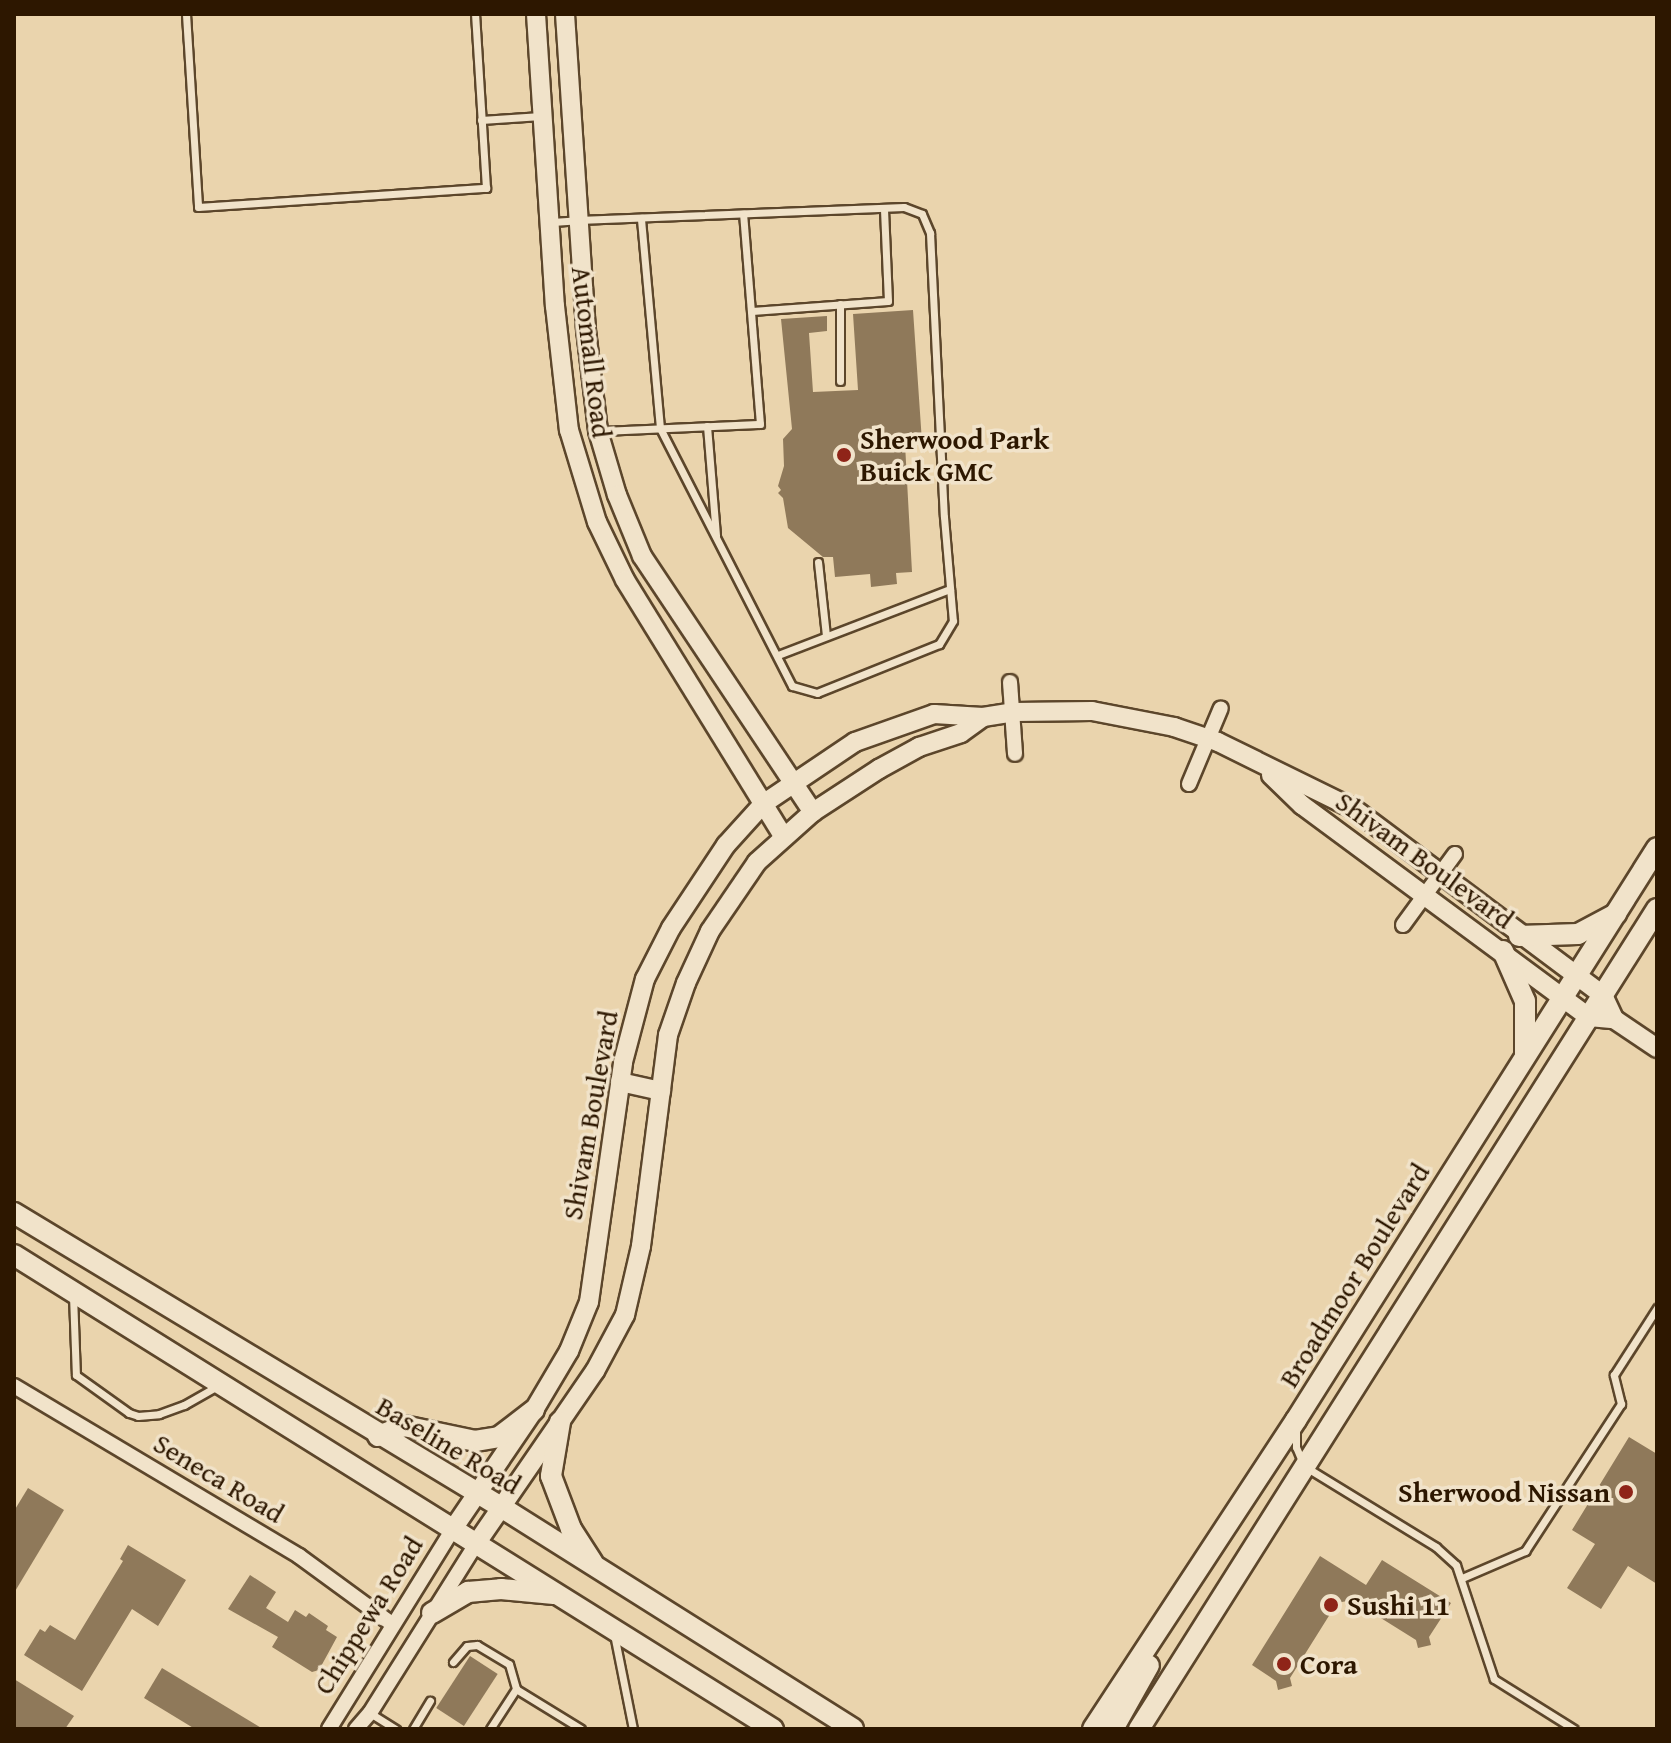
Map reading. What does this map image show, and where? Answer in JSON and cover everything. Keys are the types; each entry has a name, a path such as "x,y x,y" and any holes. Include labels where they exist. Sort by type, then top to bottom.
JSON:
{"main road":[{"name":"Broadmoor Boulevard","path":"1093,1729 1296,1420 1566,997 1657,848"},
{"path":"1139,1729 1657,909"},
{"path":"1519,936 1578,934 1616,914"},
{"path":"1503,951 1520,985 1526,1009 1524,1059"},
{"name":"Baseline Road","path":"14,1213 378,1436 501,1507 853,1729"},
{"path":"14,1255 773,1729"},
{"path":"378,1436 404,1426 475,1441 499,1437 534,1410"},
{"path":"560,1422 551,1476 571,1529 598,1570"},
{"path":"432,1613 468,1592 501,1589 558,1594"},
{"path":"1113,1729 1149,1667 1154,1637"},
{"path":"1083,1729 1108,1706"}],"street":[{"name":"Automall Road","path":"536,14 550,223 569,430 597,522 625,580 783,836"},
{"name":"Automall Road","path":"565,14 586,330 598,431 617,495 642,556 813,812"},
{"path":"1010,682 1015,712 1015,754"},
{"path":"1189,784 1221,708"},
{"name":"Shivam Boulevard","path":"453,1529 534,1410 569,1351 589,1302 620,1082 645,979 671,928 726,845 763,804 855,742 934,714 983,717 1015,712 1092,711 1174,727 1209,739 1354,809 1519,936 1603,995"},
{"name":"Shivam Boulevard","path":"476,1544 560,1422 625,1315 641,1246 668,1035 710,931 757,862 813,812 879,769 919,747 961,733 983,717"},
{"name":"Shivam Boulevard","path":"1258,762 1302,805 1566,997 1589,1017"},
{"path":"1403,925 1455,854"},
{"path":"1603,995 1614,1019"},
{"path":"1589,1017 1614,1019 1657,1048"},
{"path":"620,1082 661,1091"},
{"name":"Seneca Road","path":"14,1386 299,1556 392,1624"},
{"name":"Chippewa Road","path":"329,1729 453,1529"},
{"name":"Chippewa Road","path":"356,1729 370,1713 476,1544"}],"lane":[{"path":"186,14 198,207 486,188 475,14"},
{"path":"481,120 543,116"},
{"path":"550,223 578,220 904,207 922,214 930,233 953,621 939,644 817,693 792,686 660,428 641,218"},
{"path":"752,311 888,301 884,208"},
{"path":"598,431 760,424 743,214"},
{"path":"840,304 840,381"},
{"path":"707,426 716,539"},
{"path":"818,562 826,636"},
{"path":"778,655 950,589"},
{"path":"73,1293 76,1375 129,1413 138,1416 159,1414 184,1405 219,1385"},
{"path":"1462,1578 1525,1551 1621,1404 1614,1375 1657,1308"},
{"path":"1296,1420 1296,1447 1304,1466 1436,1547 1456,1565 1494,1679 1574,1729"},
{"path":"613,1628 633,1729"},
{"path":"453,1662 467,1646 477,1645 509,1664 516,1689 581,1729"},
{"path":"490,1729 516,1689"},
{"path":"413,1729 430,1701"},
{"path":"370,1713 396,1729"}],"building":[{"name":"Sherwood Park Buick GMC","path":"913,310 922,442 905,444 912,572 896,573 897,584 871,587 870,574 835,577 833,557 823,557 788,528 783,498 778,493 784,466 783,439 792,429 781,319 827,316 827,331 809,333 813,392 858,390 853,314"},
{"name":"Sherwood Nissan","path":"1629,1437 1657,1454 1657,1584 1628,1566 1601,1609 1567,1588 1595,1544 1572,1530"},
{"path":"28,1488 64,1510 14,1593 14,1511"},
{"path":"128,1545 186,1580 158,1626 132,1609 82,1691 24,1655 40,1629 45,1632 50,1625 75,1640 123,1561 120,1559"},
{"path":"1320,1556 1366,1585 1382,1560 1451,1603 1429,1637 1431,1645 1418,1648 1416,1640 1352,1600 1337,1603 1290,1678 1292,1686 1278,1690 1276,1681 1252,1665"},
{"path":"250,1575 276,1592 266,1608 288,1622 295,1610 306,1617 309,1613 328,1626 326,1630 337,1637 319,1670 312,1672 272,1647 278,1637 228,1609"},
{"path":"470,1656 498,1674 464,1726 436,1708"},
{"path":"162,1668 263,1729 195,1729 144,1698"},
{"path":"14,1679 74,1716 65,1729 14,1729"}],"place":[{"name":"Sherwood Park Buick GMC","path":"844,455"},
{"name":"Sherwood Nissan","path":"1626,1492"},
{"name":"Sushi 11","path":"1331,1605"},
{"name":"Cora","path":"1284,1664"}]}
